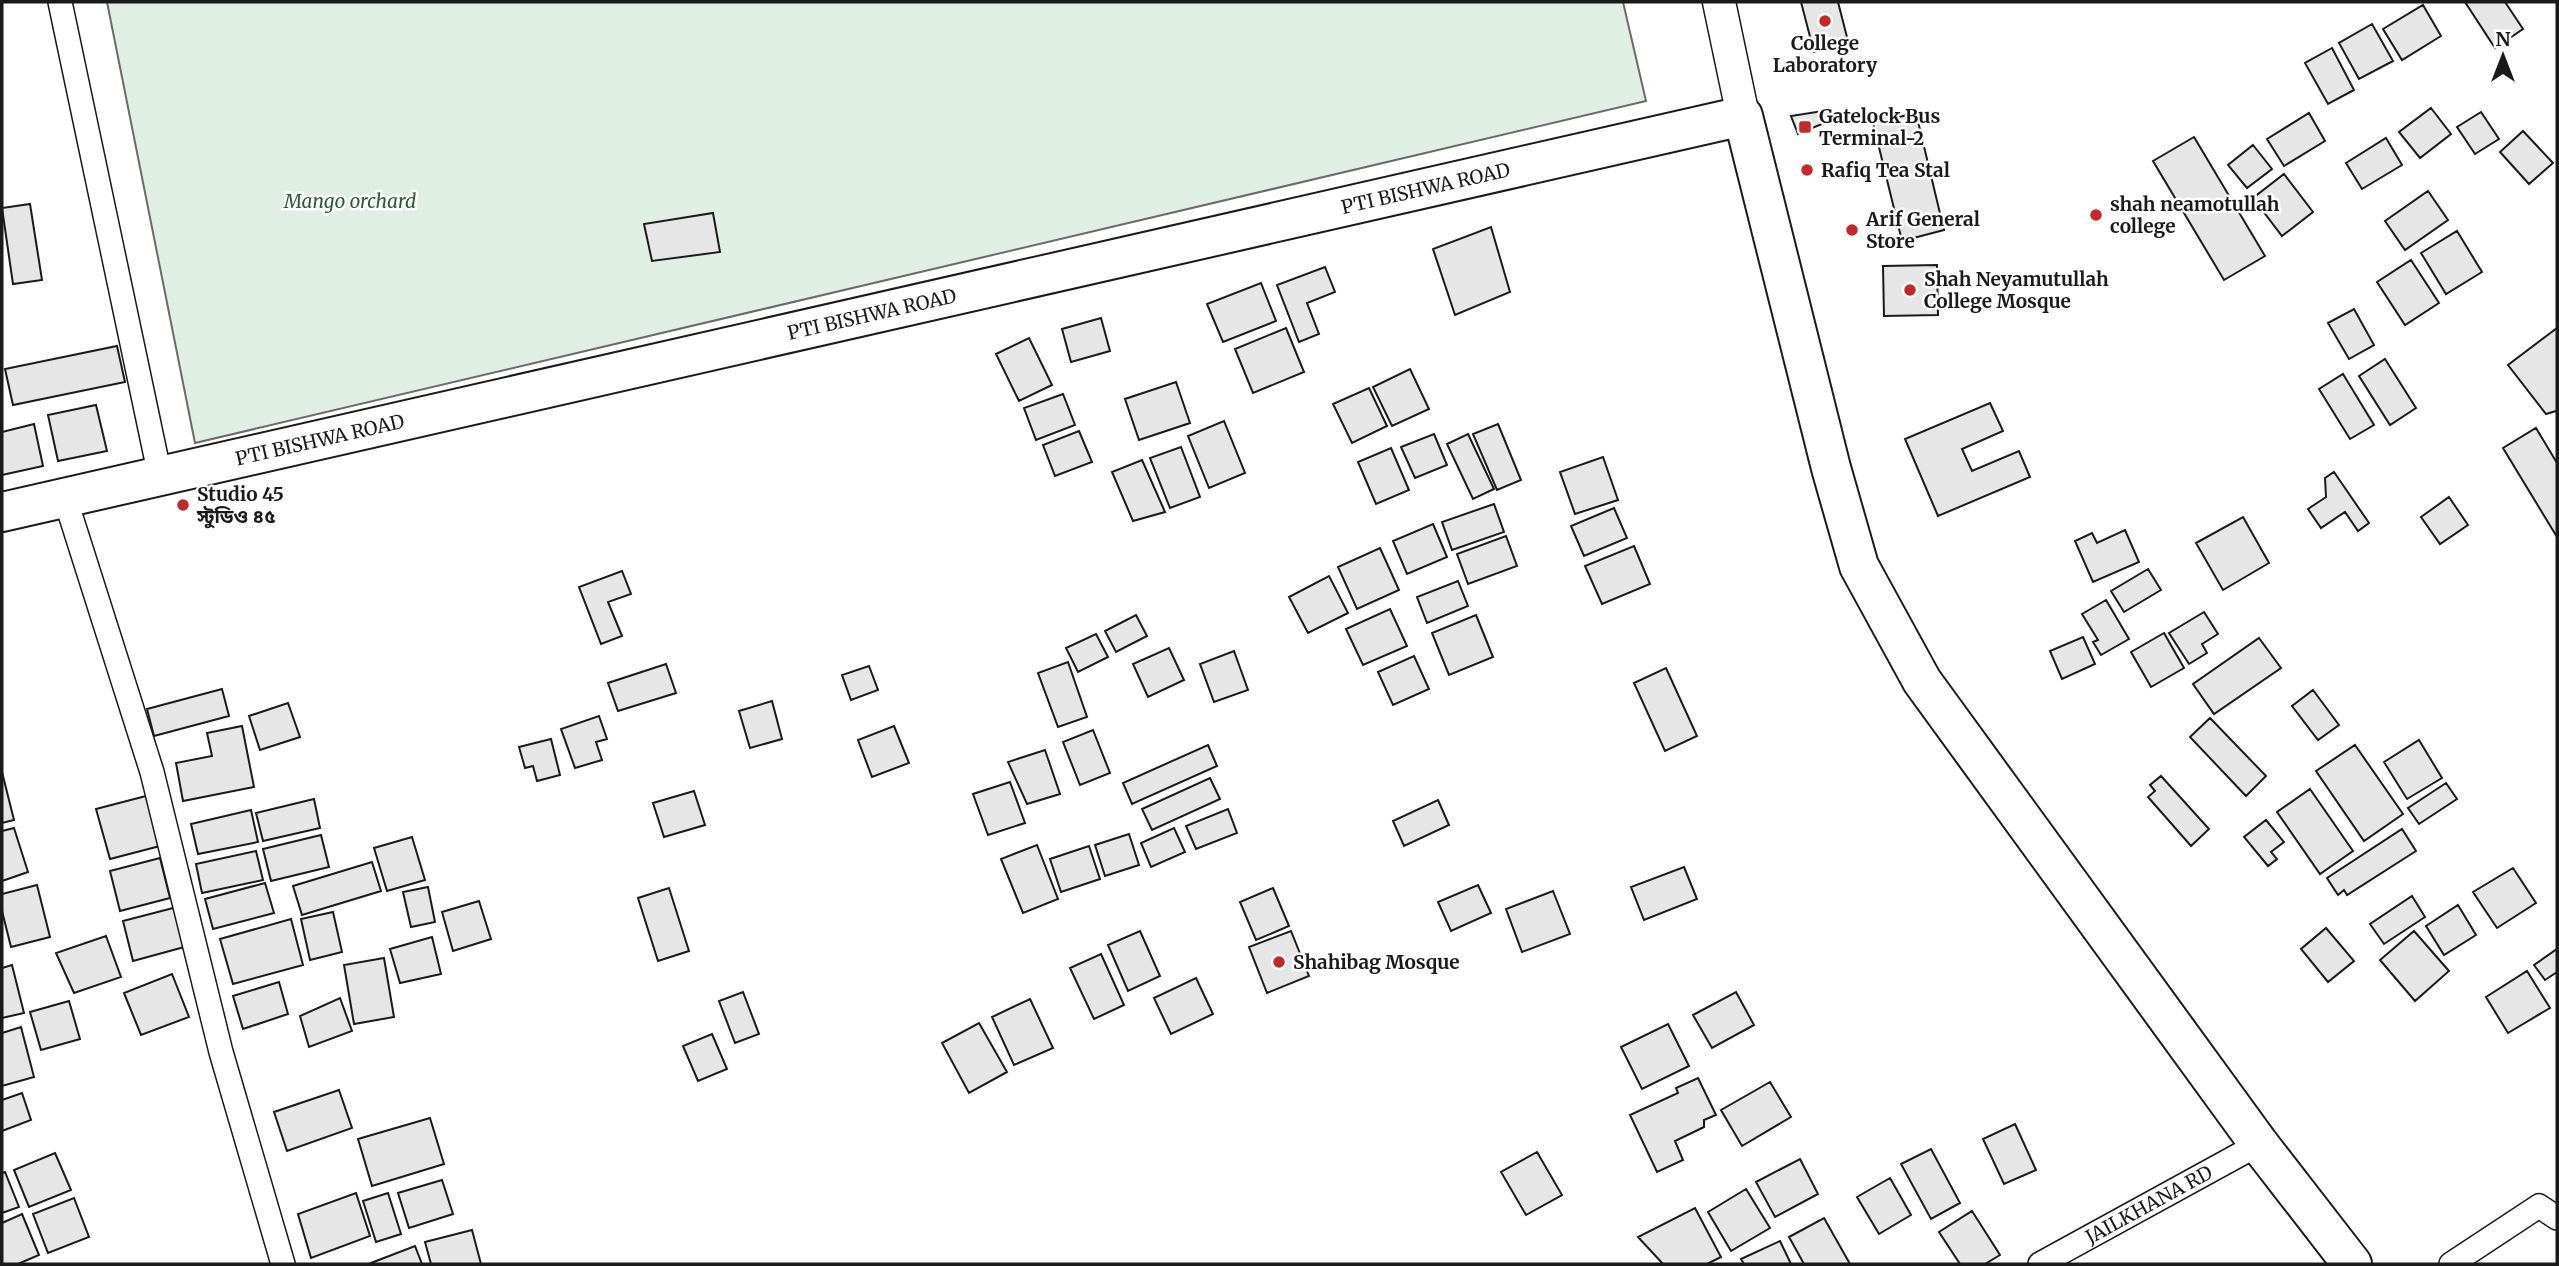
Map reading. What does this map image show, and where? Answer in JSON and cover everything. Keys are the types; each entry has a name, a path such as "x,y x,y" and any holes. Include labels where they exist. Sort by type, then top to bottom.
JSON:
{"highway":[{"name":"PTI BISHWA ROAD","path":"2,512 1743,116"},
{"path":"1743,116 1831,468 1859,566 1922,681 2259,1144 2352,1264"}],"main road":[{"path":"1719,2 1743,116"}],"street":[{"path":"60,2 160,476"},
{"path":"65,498 152,772 221,1052 283,1264"},
{"name":"JAILKHANA RD","path":"2040,1264 2259,1144"},
{"path":"2451,1264 2539,1206 2557,1218"}],"green space":[{"name":"Mango orchard","path":"107,2 1623,2 1646,101 195,443"}],"building":[{"name":"College Laboratory","path":"1801,2 1838,2 1848,41 1814,52"},
{"path":"2465,2 2505,2 2523,29 2495,48"},
{"path":"2423,5 2441,36 2402,60 2383,29"},
{"path":"2372,24 2393,61 2359,79 2339,43"},
{"path":"2332,48 2354,90 2328,104 2305,63"},
{"path":"2431,108 2451,134 2420,158 2399,132"},
{"name":"Gatelock Bus Terminal-2","path":"1829,110 1836,112 1834,119 1798,134 1791,116"},
{"path":"2481,112 2499,139 2475,154 2457,127"},
{"path":"1916,113 1944,230 1902,241 1873,123"},
{"path":"2309,113 2325,141 2284,166 2267,139"},
{"path":"2523,131 2553,163 2529,184 2500,152"},
{"path":"2194,137 2265,256 2224,280 2153,161"},
{"path":"2386,138 2402,165 2362,189 2346,163"},
{"path":"2253,145 2272,169 2247,188 2228,165"},
{"path":"2284,174 2313,212 2282,236 2253,198"},
{"path":"2428,191 2448,220 2405,250 2385,221"},
{"path":"30,204 42,280 13,284 2,208"},
{"path":"713,213 720,252 652,261 644,224"},
{"path":"1491,227 1510,292 1455,315 1433,249"},
{"path":"2457,231 2482,272 2446,294 2421,253"},
{"path":"2411,260 2439,303 2405,325 2377,282"},
{"name":"Shah Neyamutullah College Mosque","path":"1937,265 1938,315 1884,316 1883,266"},
{"path":"1325,267 1335,292 1307,303 1319,334 1299,342 1277,285"},
{"path":"1261,283 1276,321 1223,342 1207,304"},
{"path":"2354,309 2374,345 2349,359 2328,323"},
{"path":"1101,318 1110,351 1071,362 1062,329"},
{"path":"1286,328 1304,372 1253,393 1235,349"},
{"path":"2557,328 2557,413 2546,414 2508,365"},
{"path":"1029,338 1052,385 1019,401 996,354"},
{"path":"117,346 125,382 13,405 5,369"},
{"path":"2385,359 2416,408 2390,425 2359,376"},
{"path":"1410,369 1429,409 1392,426 1373,387"},
{"path":"2343,374 2374,425 2350,439 2319,389"},
{"path":"1176,382 1190,423 1139,440 1125,399"},
{"path":"1369,388 1387,426 1352,443 1333,404"},
{"path":"1063,394 1075,425 1036,440 1024,408"},
{"path":"1990,403 2003,431 1962,449 1972,471 2019,451 2030,477 1938,516 1905,439"},
{"path":"96,405 107,451 58,461 48,415"},
{"path":"1224,421 1245,473 1209,488 1188,436"},
{"path":"34,424 43,466 2,475 2,432"},
{"path":"1498,424 1521,480 1497,490 1473,434"},
{"path":"2536,428 2557,463 2557,537 2503,448"},
{"path":"1079,431 1092,462 1055,476 1043,445"},
{"path":"1434,434 1447,465 1415,478 1401,447"},
{"path":"1468,434 1494,489 1473,499 1447,444"},
{"path":"1181,447 1200,497 1170,508 1150,458"},
{"path":"1391,448 1409,490 1376,504 1358,462"},
{"path":"1603,457 1618,500 1575,514 1560,472"},
{"path":"1142,460 1165,512 1133,521 1112,472"},
{"path":"2334,472 2369,523 2358,531 2345,512 2321,528 2308,509 2326,497 2325,478"},
{"path":"2449,497 2468,525 2440,544 2421,517"},
{"path":"1494,504 1504,532 1452,550 1442,522"},
{"path":"1614,508 1627,538 1584,556 1571,526"},
{"path":"2243,517 2269,563 2223,590 2196,543"},
{"path":"1433,524 1447,557 1407,574 1393,541"},
{"path":"2125,530 2139,562 2093,582 2075,541 2092,533 2097,543"},
{"path":"1506,536 1517,566 1468,584 1457,554"},
{"path":"1634,546 1650,584 1602,604 1585,566"},
{"path":"1380,548 1399,590 1357,609 1338,567"},
{"path":"2148,569 2161,590 2124,612 2111,591"},
{"path":"622,571 631,594 608,602 622,636 601,644 579,587"},
{"path":"1329,576 1348,613 1308,633 1289,597"},
{"path":"1458,581 1468,606 1427,623 1417,597"},
{"path":"2106,600 2129,639 2101,655 2093,642 2098,640 2082,614"},
{"path":"1390,609 1407,646 1363,665 1346,629"},
{"path":"2204,612 2218,634 2202,644 2207,653 2189,664 2169,633"},
{"path":"1136,615 1147,636 1116,652 1105,631"},
{"path":"1476,615 1493,657 1449,675 1432,633"},
{"path":"2164,633 2184,668 2151,687 2131,652"},
{"path":"1096,634 1108,657 1078,672 1066,648"},
{"path":"2083,637 2095,664 2062,679 2050,651"},
{"path":"2259,638 2281,668 2214,714 2193,684"},
{"path":"1169,648 1184,680 1148,697 1133,664"},
{"path":"1234,651 1248,690 1214,702 1200,664"},
{"path":"1414,656 1429,689 1393,705 1378,672"},
{"path":"1068,662 1087,717 1058,727 1038,673"},
{"path":"666,664 676,693 618,711 608,683"},
{"path":"869,666 878,690 851,700 842,675"},
{"path":"1666,668 1697,736 1665,751 1634,683"},
{"path":"222,689 229,716 154,736 147,709"},
{"path":"2313,690 2339,725 2318,740 2292,706"},
{"path":"772,701 782,739 750,748 739,711"},
{"path":"288,703 300,737 260,750 249,716"},
{"path":"599,716 607,739 596,742 602,760 575,768 561,729"},
{"path":"2210,718 2266,776 2246,796 2190,737"},
{"path":"242,726 254,787 183,801 176,763 212,756 207,733"},
{"path":"894,726 909,763 872,777 858,740"},
{"path":"1093,730 1110,773 1080,785 1063,742"},
{"path":"551,739 560,775 537,781 533,766 525,768 519,747"},
{"path":"2419,740 2442,778 2407,799 2384,762"},
{"path":"1208,745 1217,766 1132,804 1123,783"},
{"path":"2355,745 2403,814 2364,841 2316,771"},
{"path":"1045,750 1060,794 1027,804 1008,762"},
{"path":"2,772 14,820 2,823"},
{"path":"2161,776 2209,829 2191,846 2148,797 2155,791 2150,785"},
{"path":"1210,778 1220,799 1152,830 1142,809"},
{"path":"1010,782 1025,823 988,835 973,794"},
{"path":"2446,783 2457,799 2419,824 2408,808"},
{"path":"2310,789 2353,851 2320,874 2277,812"},
{"path":"694,791 705,825 664,837 653,803"},
{"path":"146,796 160,846 110,859 96,809"},
{"path":"314,799 320,828 263,841 256,813"},
{"path":"1438,800 1449,825 1404,846 1393,821"},
{"path":"1228,809 1237,833 1196,849 1186,826"},
{"path":"251,810 258,842 198,854 191,824"},
{"path":"2266,820 2284,842 2271,852 2277,859 2268,866 2244,837"},
{"path":"14,828 28,872 2,881 2,831"},
{"path":"1174,828 1185,852 1151,867 1141,843"},
{"path":"2402,829 2416,851 2347,895 2344,890 2338,895 2327,878"},
{"path":"1129,834 1139,865 1105,876 1095,845"},
{"path":"321,835 329,867 271,881 263,849"},
{"path":"412,837 425,880 387,891 374,848"},
{"path":"1037,845 1058,899 1023,913 1001,859"},
{"path":"1089,846 1100,879 1061,892 1050,859"},
{"path":"256,851 263,880 202,893 196,864"},
{"path":"160,858 170,898 120,911 110,871"},
{"path":"372,862 381,891 302,915 293,886"},
{"path":"1684,867 1697,899 1644,920 1631,887"},
{"path":"2513,868 2536,903 2497,928 2473,892"},
{"path":"265,883 274,913 213,929 205,899"},
{"path":"37,885 50,937 11,947 2,911 2,894"},
{"path":"1478,885 1491,913 1451,931 1438,902"},
{"path":"428,887 435,922 411,927 403,892"},
{"path":"669,888 689,951 658,961 638,898"},
{"path":"1273,888 1289,926 1256,940 1240,902"},
{"path":"1553,891 1570,934 1522,952 1506,909"},
{"path":"2412,896 2425,917 2384,944 2370,924"},
{"path":"479,901 491,939 453,951 442,912"},
{"path":"2458,905 2476,935 2444,955 2426,926"},
{"path":"177,907 188,946 133,961 123,921"},
{"path":"333,912 342,952 310,960 301,919"},
{"path":"291,919 303,965 233,984 220,939"},
{"path":"2326,928 2354,961 2328,982 2301,949"},
{"path":"1140,931 1160,976 1128,991 1108,945"},
{"name":"Shahibag Mosque","path":"1291,931 1309,976 1267,993 1249,947"},
{"path":"2414,931 2449,971 2415,1001 2380,960"},
{"path":"106,936 121,977 74,993 56,953"},
{"path":"432,937 441,974 400,983 390,949"},
{"path":"2557,949 2557,972 2545,980 2534,965"},
{"path":"1101,954 1124,1005 1094,1019 1070,968"},
{"path":"384,958 394,1017 354,1024 344,965"},
{"path":"12,965 24,1013 2,1018 2,968"},
{"path":"2527,971 2550,1008 2508,1033 2486,997"},
{"path":"172,974 189,1017 141,1035 124,993"},
{"path":"1196,978 1213,1014 1171,1034 1154,998"},
{"path":"279,982 288,1014 243,1029 233,996"},
{"path":"743,992 759,1034 735,1043 719,1001"},
{"path":"1736,992 1754,1025 1712,1048 1693,1015"},
{"path":"340,998 352,1031 309,1047 300,1016"},
{"path":"1030,999 1053,1048 1014,1065 992,1017"},
{"path":"69,1001 80,1039 41,1050 30,1012"},
{"path":"979,1023 1007,1072 969,1093 942,1043"},
{"path":"1668,1024 1689,1066 1642,1089 1621,1047"},
{"path":"21,1027 34,1077 2,1086 2,1033"},
{"path":"712,1034 727,1069 698,1081 683,1046"},
{"path":"1698,1078 1716,1115 1704,1120 1704,1127 1675,1141 1683,1160 1657,1172 1630,1115 1678,1093 1676,1088"},
{"path":"1770,1082 1791,1117 1742,1146 1721,1110"},
{"path":"339,1090 352,1128 287,1151 274,1112"},
{"path":"22,1093 31,1120 2,1131 2,1100"},
{"path":"430,1118 444,1164 372,1186 358,1139"},
{"path":"2015,1124 2036,1170 2004,1184 1983,1139"},
{"path":"1931,1149 1960,1203 1931,1219 1901,1164"},
{"path":"1537,1152 1562,1195 1526,1215 1501,1172"},
{"path":"55,1153 71,1190 29,1207 14,1170"},
{"path":"1800,1159 1818,1194 1775,1217 1756,1182"},
{"path":"5,1172 19,1207 2,1213 2,1173"},
{"path":"1890,1178 1911,1215 1879,1234 1857,1197"},
{"path":"442,1180 453,1214 409,1228 398,1193"},
{"path":"1746,1189 1770,1228 1731,1251 1708,1212"},
{"path":"356,1193 370,1236 311,1258 298,1214"},
{"path":"388,1193 401,1234 376,1242 363,1201"},
{"path":"74,1198 89,1237 48,1253 33,1214"},
{"path":"1695,1208 1721,1257 1707,1264 1663,1264 1638,1237"},
{"path":"1972,1211 2000,1255 1985,1264 1960,1264 1939,1232"},
{"path":"22,1214 39,1255 18,1264 2,1264 2,1223"},
{"path":"1824,1218 1850,1264 1804,1264 1789,1237"},
{"path":"472,1230 481,1264 431,1264 425,1242"},
{"path":"1780,1241 1791,1264 1744,1264 1741,1259"},
{"path":"415,1246 422,1264 371,1263"}],"place":[{"name":"College Laboratory","path":"1825,21"},
{"name":"Gatelock Bus Terminal-2","path":"1805,127"},
{"name":"Rafiq Tea Stal","path":"1807,170"},
{"name":"shah neamotullah college","path":"2096,215"},
{"name":"Arif General Store","path":"1852,230"},
{"name":"Shah Neyamutullah College Mosque","path":"1910,290"},
{"name":"Studio 45 স্টুডিও ৪৫","path":"183,505"},
{"name":"Shahibag Mosque","path":"1279,962"}]}
